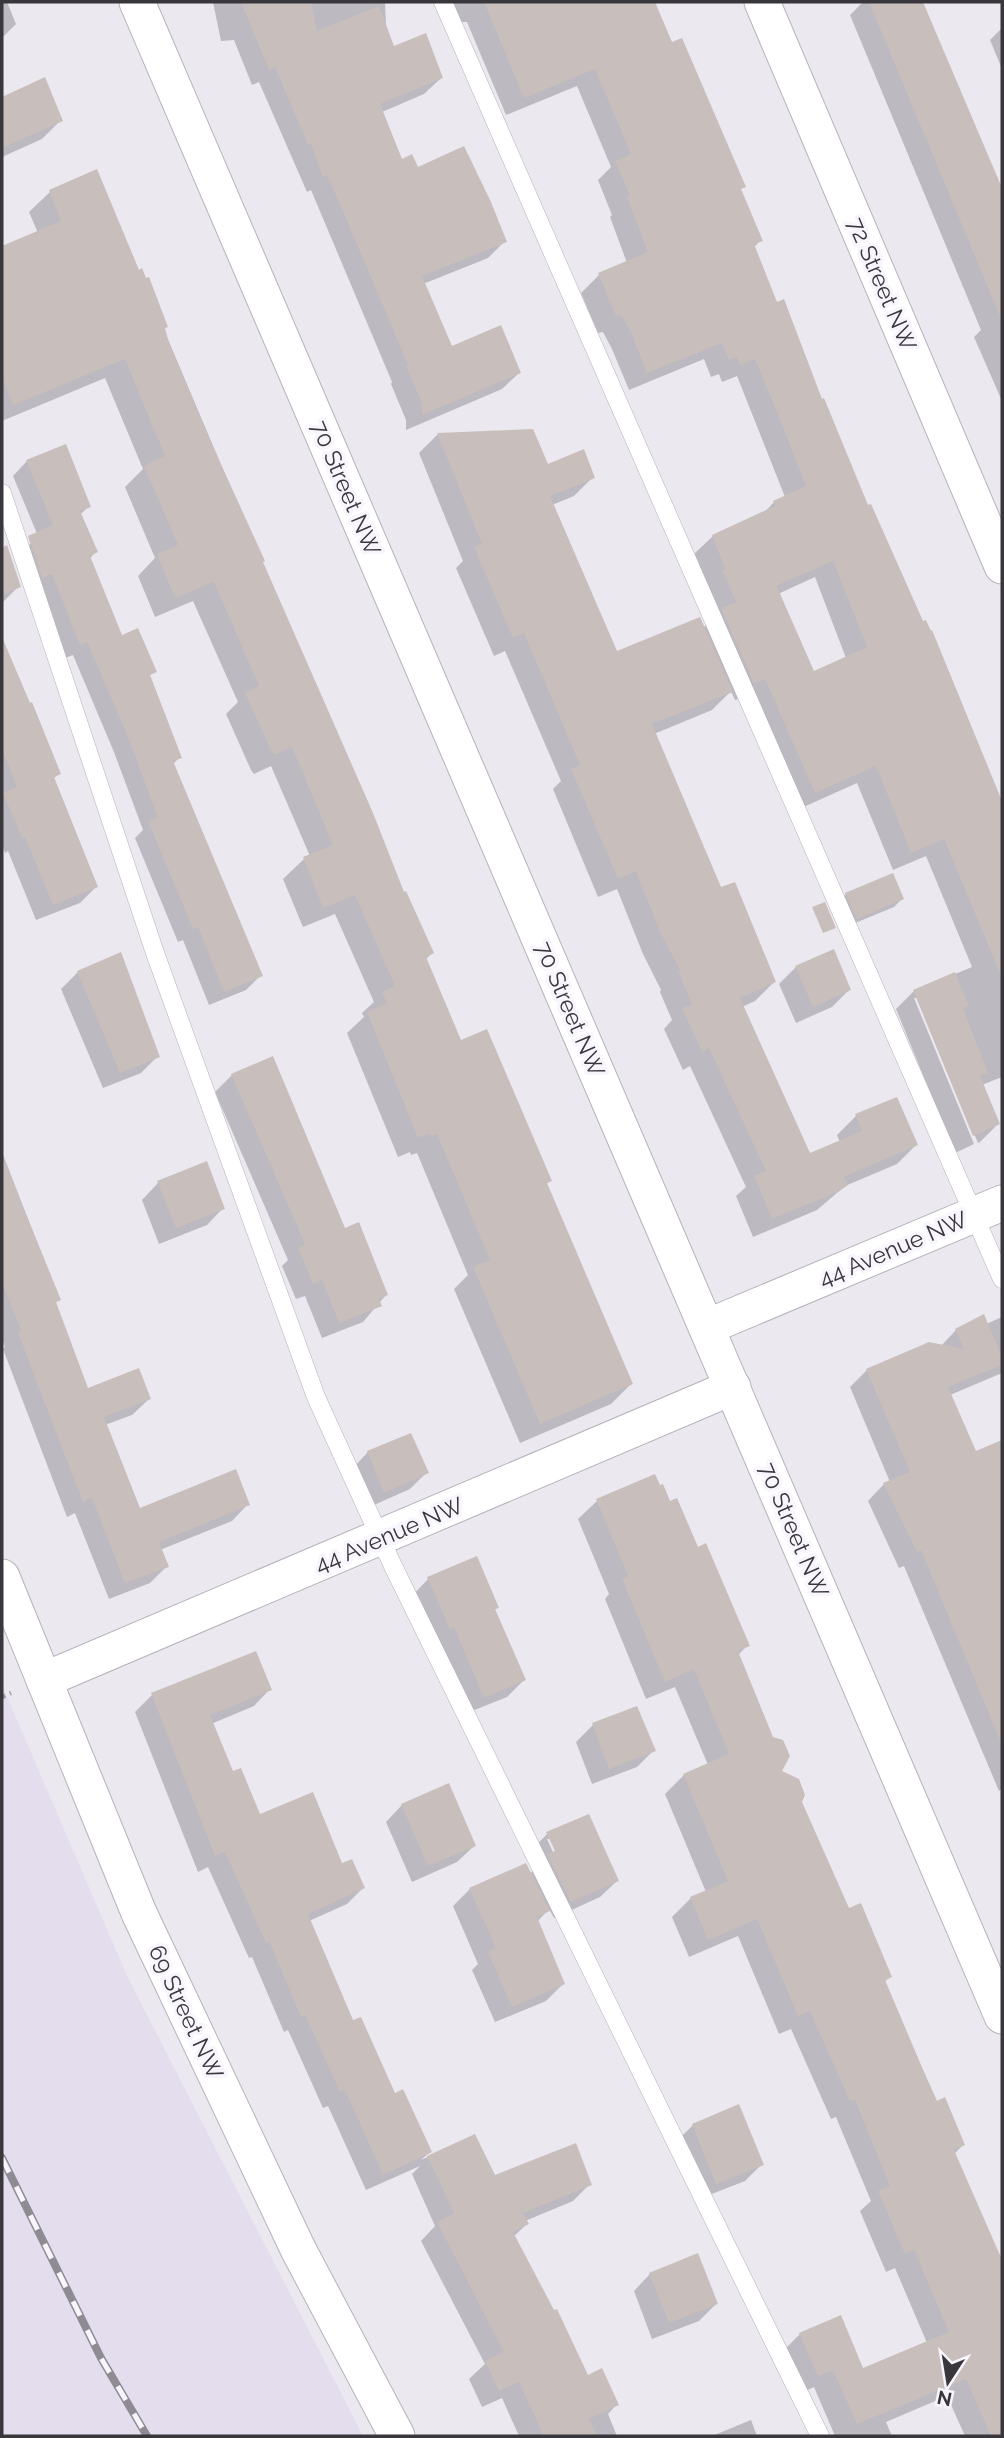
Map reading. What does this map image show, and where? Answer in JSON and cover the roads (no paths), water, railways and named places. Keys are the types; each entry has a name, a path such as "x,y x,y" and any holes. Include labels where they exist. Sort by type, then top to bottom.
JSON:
{"street":[{"name":"70 Street NW","path":"137,2 1002,2016"},
{"name":"72 Street NW","path":"762,2 1002,566"},
{"name":"44 Avenue NW","path":"707,1328 988,1209"},
{"name":"44 Avenue NW","path":"44,1680 733,1387"},
{"name":"69 Street NW","path":"2,1577 139,1913 298,2249 397,2436"}],"lane":[{"path":"443,2 988,1209 1002,1279"},
{"path":"2,493 159,966 316,1397 380,1539 820,2436"}],"railway":[{"path":"2,2158 101,2358 147,2436"}]}
